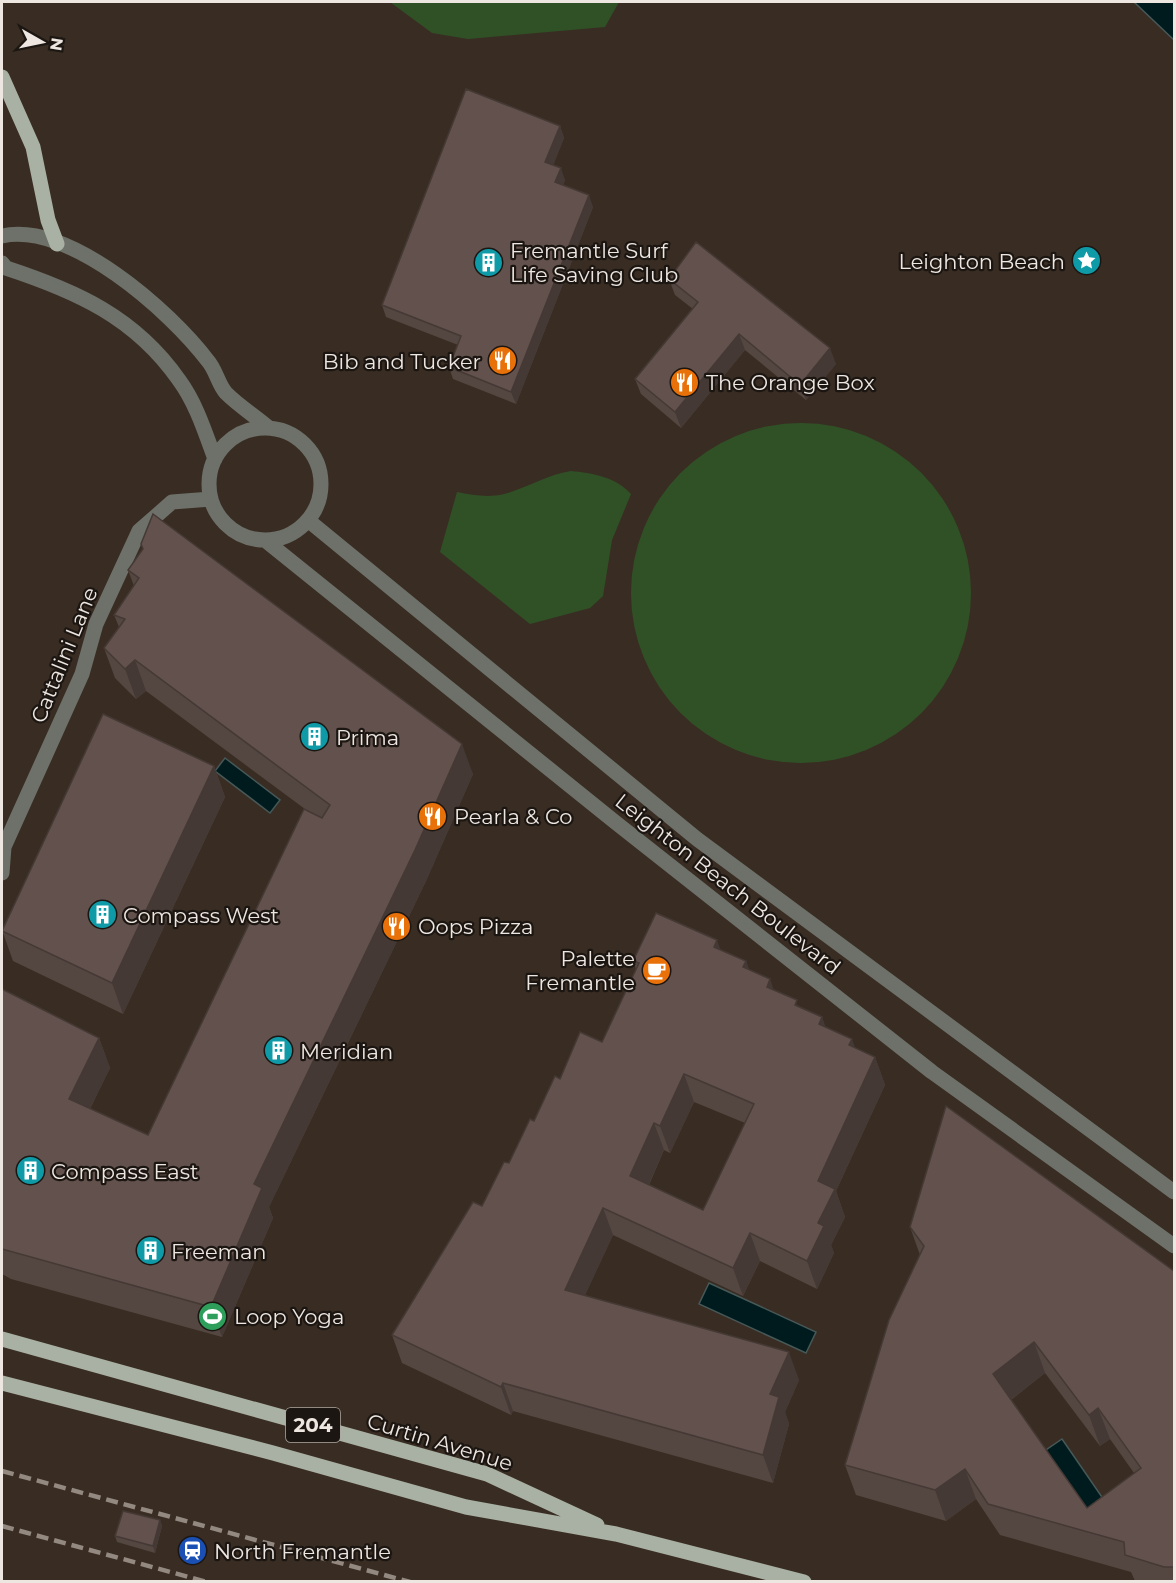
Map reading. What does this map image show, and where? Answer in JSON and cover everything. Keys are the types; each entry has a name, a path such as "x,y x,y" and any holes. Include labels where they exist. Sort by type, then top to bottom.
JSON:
{"main road":[{"path":"2,77 33,147 48,220 57,244"},
{"name":"Curtin Avenue","path":"2,1339 487,1474 616,1534"},
{"name":"Curtin Avenue","path":"2,1383 273,1453 466,1507 616,1534 804,1581"}],"street":[{"path":"2,236 19,232 88,256 151,299 210,363 225,392 269,428 296,437 316,459 321,478 317,507 309,521 288,536 266,541 251,539 233,530 219,516 211,499 210,479 215,459 229,442 246,431 269,428"},
{"path":"2,262 6,268 69,290 130,327 158,353 180,381 198,413 215,459"},
{"name":"Cattalini Lane","path":"2,873 4,847 82,674 96,624 139,531 172,502 211,499"},
{"name":"Leighton Beach Boulevard","path":"309,521 697,839 1174,1192"},
{"name":"Leighton Beach Boulevard","path":"266,541 615,822 932,1072 1174,1246"}],"green space":[{"path":"390,2 619,2 605,27 468,39 432,33"},
{"path":"784,423 818,423 850,430 896,451 933,485 951,513 964,544 971,576 971,610 964,642 951,673 933,701 909,725 881,743 850,756 818,763 784,763 752,756 706,735 669,701 651,673 638,642 631,610 631,576 638,544 659,498 693,461 721,443 752,430"},
{"path":"571,471 611,480 631,494 612,540 603,596 590,608 530,624 440,552 457,492 480,496 498,495 553,475"}],"water":[{"path":"1134,2 1174,2 1174,40"},
{"path":"225,758 280,800 270,813 215,771"},
{"path":"709,1283 816,1332 806,1353 699,1304"},
{"path":"1062,1439 1104,1500 1085,1513 1043,1452"}],"building":[{"name":"Fremantle Surf Life Saving Club","path":"466,89 560,126 545,162 561,168 555,182 589,195 511,392 449,367 461,336 382,305"},
{"path":"696,242 830,348 800,385 739,334 675,412 635,379 698,302 669,279"},
{"path":"153,514 462,744 415,850 254,1184 262,1188 211,1307 2,1249 2,989 99,1038 69,1099 148,1135 304,809 322,818 330,805 135,660 125,669 104,648 125,619 114,615 139,578 128,570 143,549 141,544"},
{"name":"Compass West","path":"103,714 214,766 112,983 2,931"},
{"path":"656,913 717,940 714,947 746,961 743,967 770,979 767,987 797,1000 795,1005 822,1017 819,1024 852,1039 849,1045 875,1057 818,1181 835,1189 818,1223 824,1226 807,1261 750,1233 733,1268 603,1208 565,1290 789,1352 770,1394 779,1397 763,1455 503,1383 501,1387 392,1335 473,1202 482,1206 504,1162 509,1163 530,1119 534,1121 555,1076 560,1079 580,1032 602,1042 639,963 633,961","holes":["684,1074 754,1104 703,1210 630,1176 654,1123 660,1126"]},
{"path":"946,1106 1174,1271 1174,1567 1164,1567 1125,1555 1124,1542 988,1504 965,1469 935,1490 845,1465 889,1320 924,1246 910,1227","holes":["1034,1342 1089,1415 1098,1408 1141,1468 1087,1508 993,1374"]},
{"path":"123,1511 160,1520 153,1546 115,1536"}],"railway":[{"path":"2,1471 410,1582"},
{"path":"2,1526 207,1582"}],"place":[{"name":"Leighton Beach","path":"1086,261"},
{"name":"Fremantle Surf Life Saving Club","path":"489,262"},
{"name":"Bib and Tucker","path":"502,361"},
{"name":"The Orange Box","path":"685,382"},
{"name":"Prima","path":"315,737"},
{"name":"Pearla & Co","path":"433,816"},
{"name":"Compass West","path":"102,915"},
{"name":"Oops Pizza","path":"397,926"},
{"name":"Palette Fremantle","path":"656,970"},
{"name":"Meridian","path":"279,1051"},
{"name":"Compass East","path":"30,1171"},
{"name":"Freeman","path":"150,1251"},
{"name":"Loop Yoga","path":"213,1316"},
{"name":"North Fremantle","path":"193,1551"}]}
